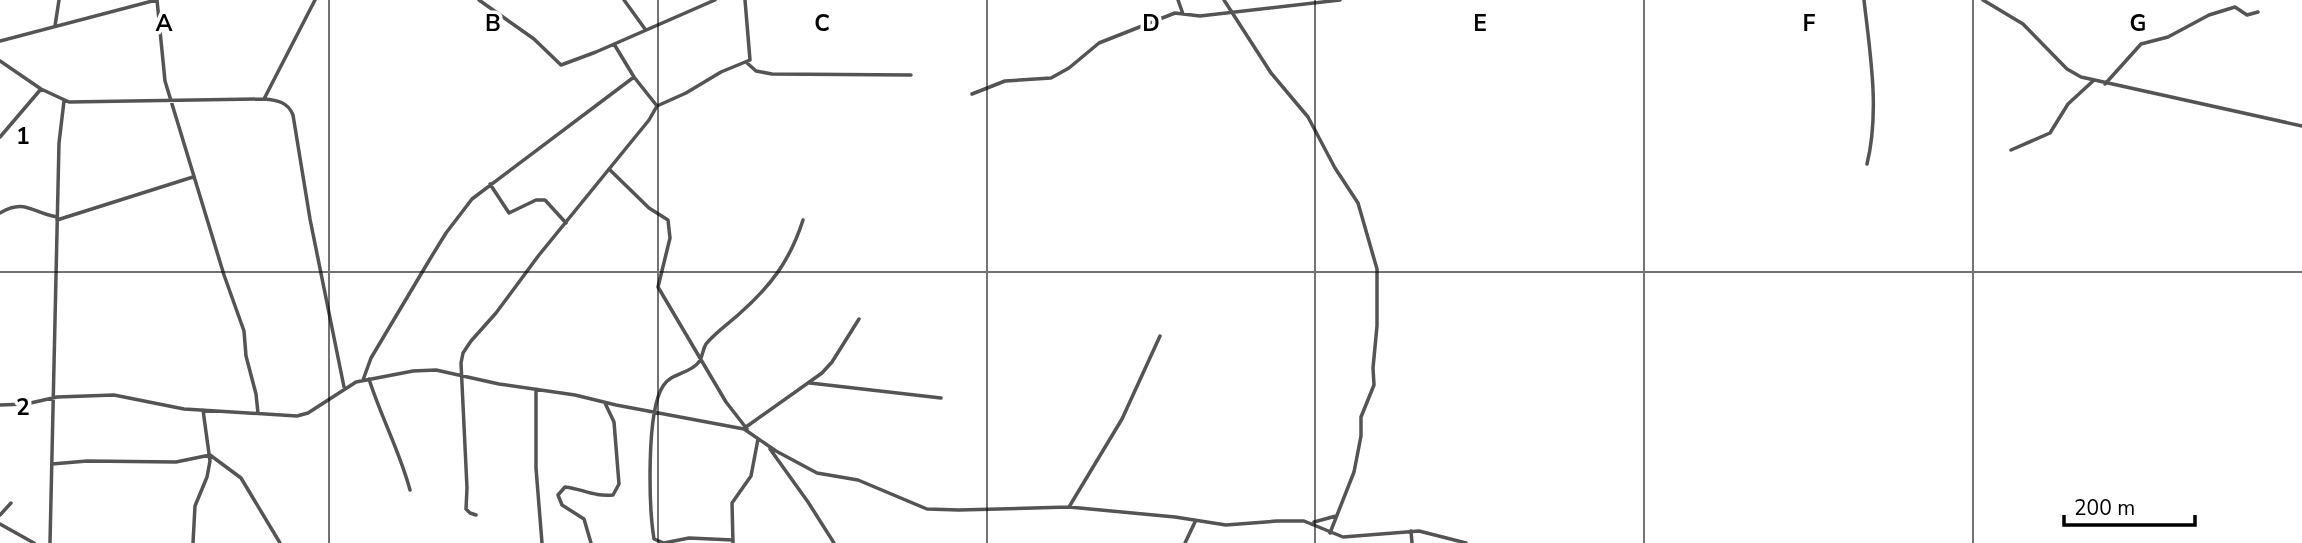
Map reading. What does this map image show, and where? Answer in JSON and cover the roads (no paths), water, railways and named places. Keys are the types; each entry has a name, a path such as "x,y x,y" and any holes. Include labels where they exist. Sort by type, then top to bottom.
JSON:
{"street":[{"path":"55,26 59,0"},
{"path":"0,41 156,0 163,67 171,102 244,331 246,356 258,413"},
{"path":"264,99 315,0"},
{"path":"479,0 534,38 561,65 715,0"},
{"path":"624,0 645,29"},
{"path":"476,515 466,509 461,375 466,348 649,120 657,106 721,72 750,60 745,0"},
{"path":"1178,0 1184,15"},
{"path":"1224,0 1271,73 1308,117 1335,169 1356,198 1377,269 1374,385 1361,417 1361,436 1354,471 1330,533"},
{"path":"972,94 998,82 1051,78 1069,68 1099,43 1177,13 1200,16 1340,0"},
{"path":"1864,0 1872,87 1872,130 1867,164"},
{"path":"1983,0 2030,30 2067,69 2094,81 2302,126"},
{"path":"2105,84 2143,43 2174,35 2225,9 2235,7 2247,15 2258,12"},
{"path":"614,44 657,106"},
{"path":"0,61 41,89 64,101 77,103 264,99 284,103 293,115 345,388"},
{"path":"747,62 756,71 772,74 911,75"},
{"path":"411,490 403,462 389,436 366,379 371,358 446,233 472,199 635,77"},
{"path":"2011,150 2050,133 2068,104 2094,81"},
{"path":"0,137 41,89"},
{"path":"50,543 57,218 60,125 64,101"},
{"path":"608,169 668,222 670,241 658,287 726,402 751,434"},
{"path":"0,213 20,205 57,218 193,177"},
{"path":"489,184 509,213 536,200 545,200 566,223"},
{"path":"758,439 751,476 731,505 733,542 689,538 664,543 654,539 650,479 654,411 664,385 697,364 708,342 752,302 782,267 793,250 803,220"},
{"path":"746,427 810,383 832,362 859,319"},
{"path":"1069,506 1122,419 1160,335"},
{"path":"0,405 26,404 52,398 114,395 174,408 303,414 345,388 366,379 421,370 575,394 605,403 736,427 817,473 858,480 927,509 1069,506 1226,525 1276,521 1312,523 1336,516"},
{"path":"810,383 941,398"},
{"path":"536,389 536,468 542,543"},
{"path":"592,543 584,519 562,505 558,495 565,487 586,494 601,495 613,495 617,490 619,484 614,422 605,403"},
{"path":"193,543 195,506 209,468 210,455 203,410"},
{"path":"769,447 834,543"},
{"path":"52,464 87,461 176,462 210,455 241,478 280,543"},
{"path":"0,515 11,503"},
{"path":"1185,543 1195,522"},
{"path":"1312,523 1330,533 1351,538 1410,531 1466,543"},
{"path":"0,524 34,543"},
{"path":"1410,531 1412,543"}]}
